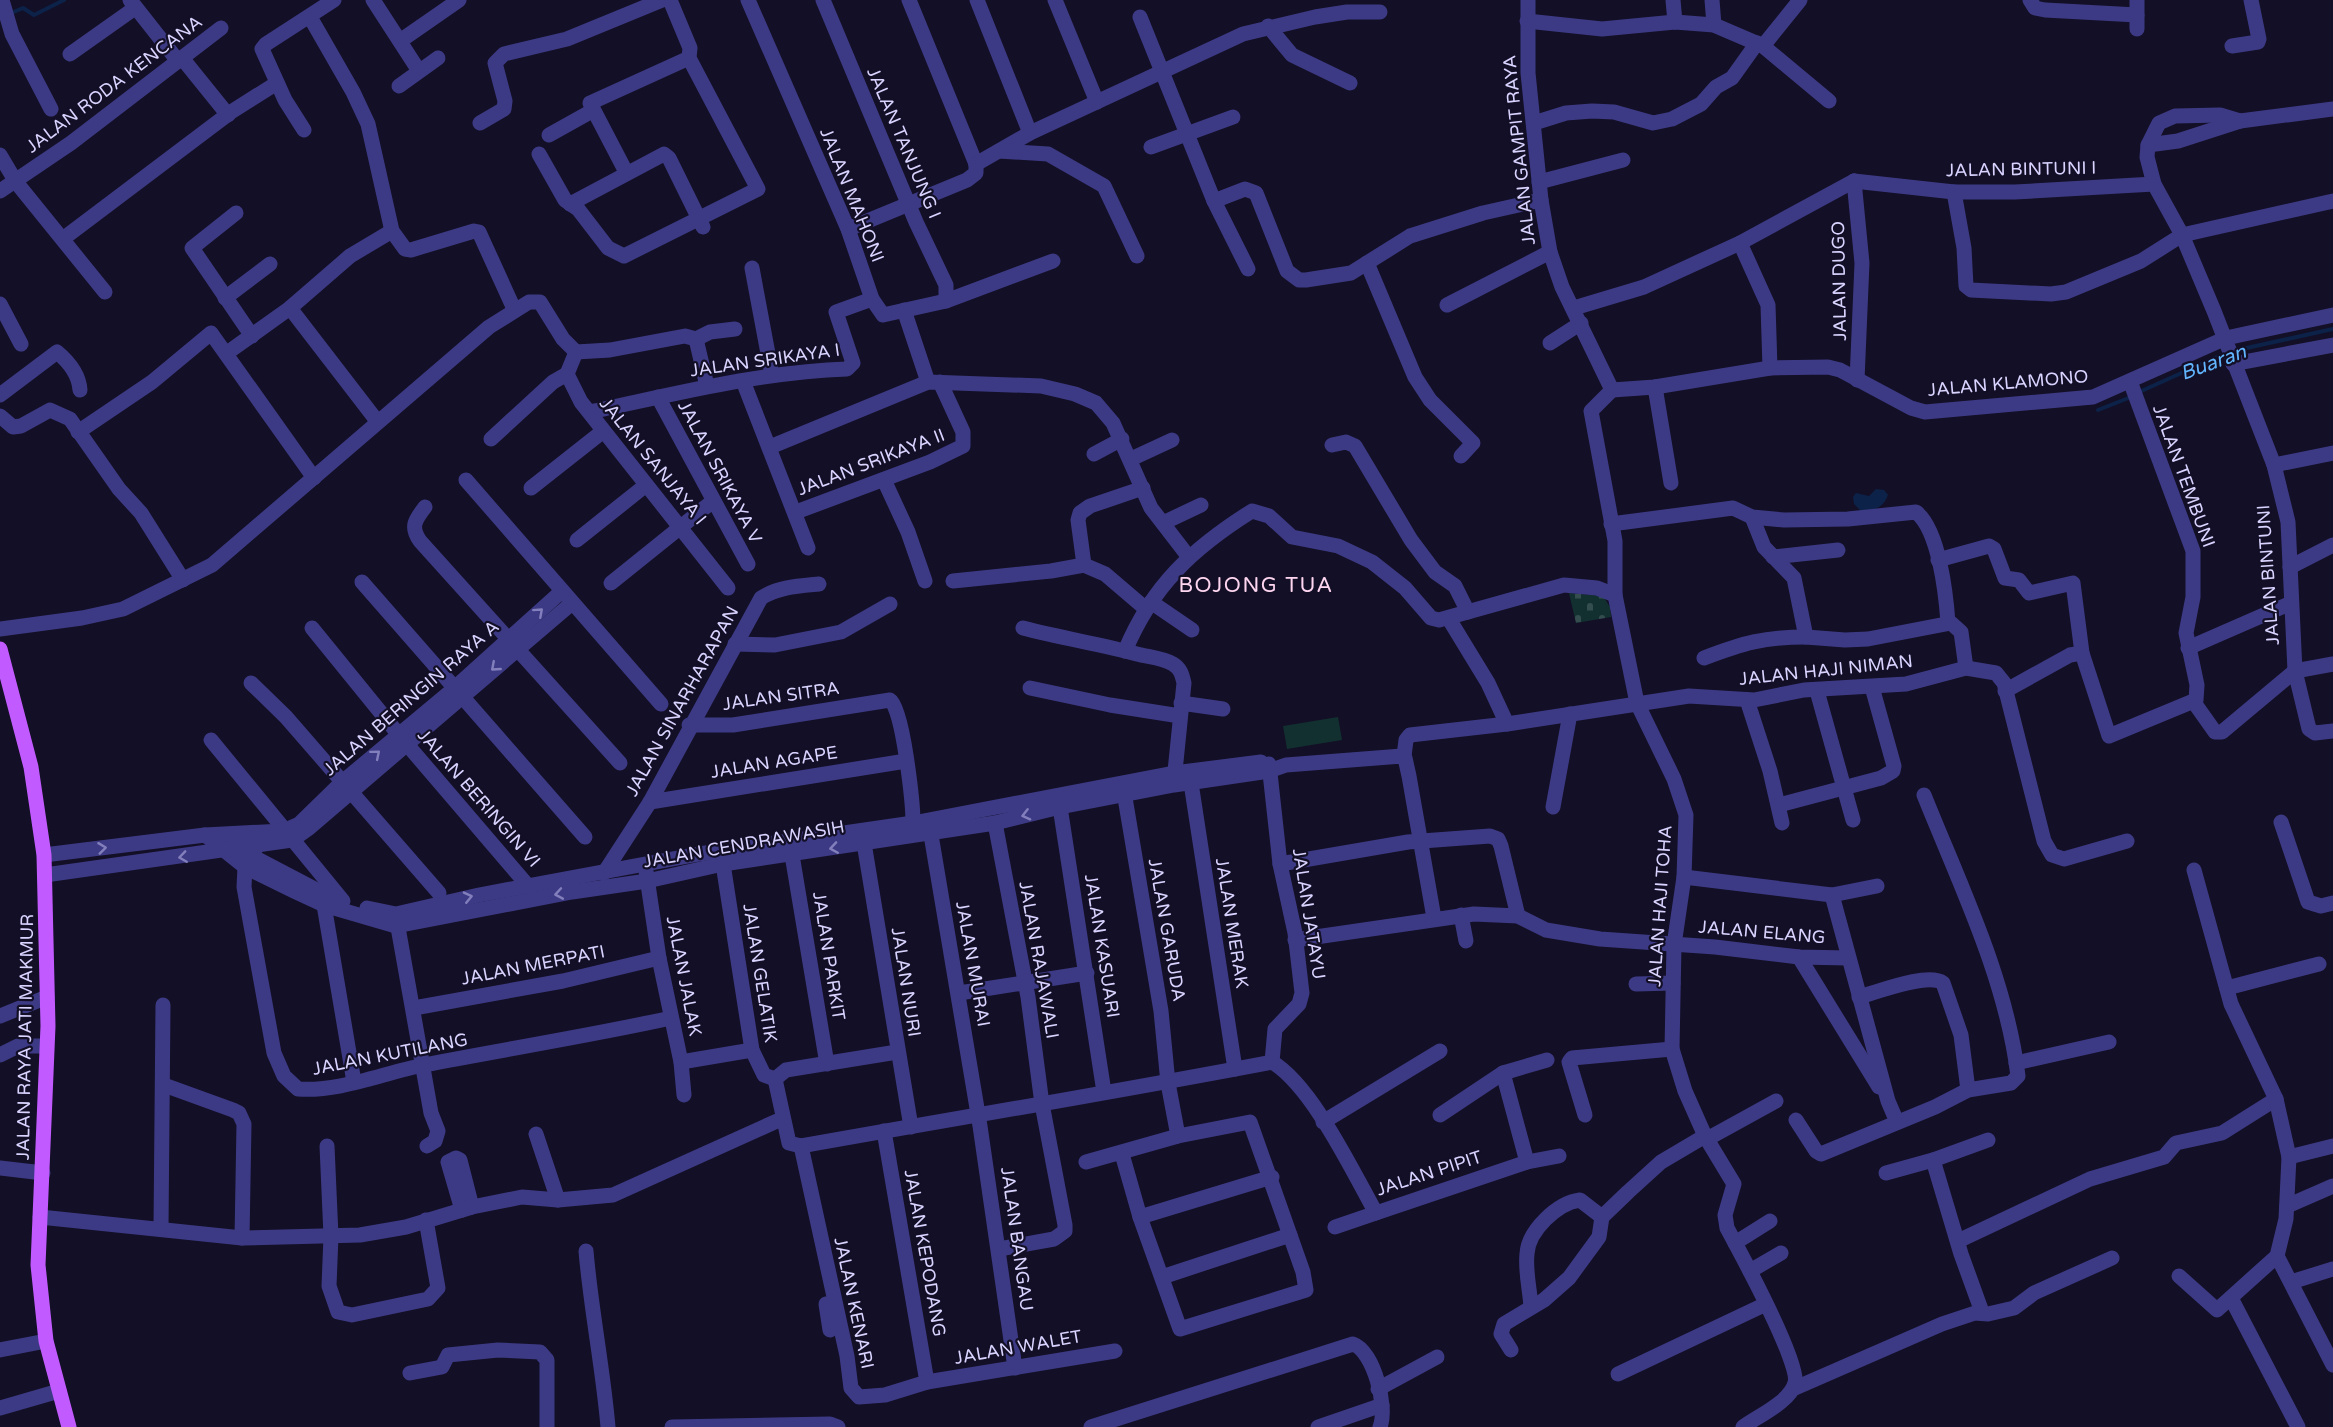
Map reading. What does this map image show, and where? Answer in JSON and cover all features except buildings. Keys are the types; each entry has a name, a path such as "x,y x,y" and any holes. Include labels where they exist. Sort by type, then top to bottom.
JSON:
{"main road":[{"name":"JALAN RAYA JATI MAKMUR","path":"0,649 5,691 31,767 44,855 47,997 43,1173 38,1265 46,1341 69,1427"}],"street":[{"path":"304,130 277,83 262,54 262,49 266,44 334,0"},
{"path":"373,0 419,71"},
{"path":"400,41 459,0"},
{"path":"480,123 504,109 495,63 504,54 567,39 662,0"},
{"path":"539,154 561,195 578,209 608,248 624,256 701,224 758,189 689,58 690,48 670,0"},
{"name":"JALAN MAHONI","path":"748,0 848,229 872,299"},
{"name":"JALAN TANJUNG I","path":"823,0 946,285 946,300"},
{"path":"848,229 967,180 976,172 976,164 909,0"},
{"path":"977,0 1030,133"},
{"path":"1055,0 1096,102"},
{"name":"JALAN GAMPIT RAYA","path":"1528,0 1528,65 1541,200 1550,252 1562,286 1578,315 1612,390"},
{"path":"1673,0 1675,22"},
{"path":"1712,0 1714,25"},
{"path":"1534,123 1566,113 1592,111 1614,112 1653,123 1672,119 1701,104 1716,87 1732,78 1800,0"},
{"path":"2030,0 2036,8 2045,10 2137,15"},
{"path":"2232,46 2258,42 2251,0"},
{"path":"70,54 133,4 228,115"},
{"path":"5,10 51,110"},
{"path":"976,164 1030,133 1243,34 1268,26 1347,12 1380,12"},
{"path":"309,17 353,92 368,123 392,231 405,249 411,250 474,231 479,232 514,309"},
{"path":"1140,17 1214,201 1248,270"},
{"path":"1527,21 1602,29 1675,22 1714,25 1760,45 1829,100"},
{"path":"1268,26 1293,55 1350,83"},
{"name":"JALAN RODA KENCANA","path":"0,191 16,182 221,28"},
{"path":"399,86 438,58"},
{"path":"627,172 589,106 592,101 689,58"},
{"path":"64,238 228,115 277,83"},
{"path":"2148,145 2178,141 2241,121 2333,109"},
{"path":"549,135 592,111"},
{"path":"2148,145 2159,123 2175,116 2220,115 2241,121"},
{"path":"1151,147 1233,117"},
{"name":"JALAN BINTUNI","path":"2148,145 2146,157 2154,184 2182,235 2274,465 2288,522 2290,603 2295,671 2308,729 2315,733 2333,731"},
{"path":"996,151 1048,154 1104,186 1137,256"},
{"path":"570,204 664,154 669,158 701,224"},
{"path":"0,155 16,182 64,238 105,292"},
{"path":"1539,182 1623,160"},
{"path":"1550,344 1578,315 1740,243 1854,182"},
{"name":"JALAN BINTUNI I","path":"1854,182 1954,192 2014,192 2154,184"},
{"name":"JALAN DUGO","path":"1854,182 1863,263 1857,380"},
{"path":"1214,201 1245,189 1256,193 1287,271 1299,280 1319,280 1351,273 1418,234 1483,213 1541,200"},
{"path":"1954,192 1964,248 1964,280 1971,290 2051,294 2066,292 2141,261 2182,235 2333,201"},
{"path":"236,213 192,248 252,336"},
{"path":"227,353 290,308 350,256 392,231"},
{"path":"1740,243 1768,305 1770,368"},
{"path":"1447,305 1550,252"},
{"path":"872,299 883,315 946,300 1053,261"},
{"path":"1367,263 1415,377 1430,400 1473,443 1461,456"},
{"path":"225,298 270,264"},
{"path":"752,268 772,375"},
{"name":"JALAN SRIKAYA I","path":"590,412 707,386 772,375 852,366 852,357 836,312 872,299"},
{"path":"0,629 82,618 123,609 212,565 489,327 514,309 529,302 540,302 563,339 576,352 610,350 685,336 696,339 710,332 735,329"},
{"path":"0,304 21,344"},
{"path":"290,308 377,421"},
{"path":"904,310 934,382"},
{"name":"JALAN KLAMONO","path":"1612,390 1655,387 1770,368 1828,367 1840,370 1911,408 1925,412 2080,400 2133,391 2333,315"},
{"path":"78,432 152,382 211,333 314,478"},
{"path":"696,339 707,386"},
{"path":"2230,353 2333,345"},
{"path":"0,395 57,352 70,365 80,382 80,390"},
{"path":"491,439 553,382 567,375 576,352"},
{"name":"JALAN SANJAYA I","path":"567,375 581,402 602,432 728,588"},
{"path":"743,381 796,512 808,548"},
{"path":"770,447 934,382 1041,386 1083,396 1096,403 1113,423 1151,507 1188,556"},
{"name":"JALAN SRIKAYA II","path":"796,512 884,480 963,446 963,432 934,382"},
{"path":"1655,387 1671,483"},
{"name":"JALAN HAJI TOHA","path":"1612,390 1592,411 1615,541 1615,595 1637,704 1674,779 1686,815 1684,877 1674,945 1672,1049 1685,1091 1706,1138 1734,1184 1725,1215 1727,1228 1766,1304 1797,1374 1793,1389"},
{"name":"JALAN TEMBUNI","path":"2133,391 2193,551 2193,597 2186,633 2196,696"},
{"name":"JALAN SRIKAYA V","path":"658,397 748,564"},
{"path":"0,416 13,427 21,426 50,411 58,412 70,419 141,513 183,580"},
{"path":"531,488 602,432"},
{"path":"1094,454 1122,439"},
{"path":"1131,459 1172,440"},
{"path":"1332,446 1346,442 1355,446 1411,540 1435,572 1455,586 1468,612"},
{"path":"2274,465 2332,453"},
{"path":"466,480 661,704"},
{"path":"884,480 908,532 925,581"},
{"path":"577,540 646,485"},
{"path":"1084,565 1078,520 1080,513 1090,506 1143,488"},
{"path":"611,583 713,501"},
{"path":"1163,523 1201,505"},
{"path":"425,507 414,520 415,534 620,763"},
{"path":"1611,524 1733,508 1752,517 1784,520 1848,519 1916,512 1924,520 1938,560 1948,622"},
{"path":"1125,651 1148,605 1188,556 1252,511 1269,516 1292,537 1303,541 1322,541 1338,546 1372,562 1405,588 1431,618 1449,619 1564,585 1597,588 1615,595"},
{"path":"1752,517 1761,543 1794,578 1806,637"},
{"path":"2290,567 2333,545"},
{"path":"1938,560 1989,546 1994,549 2005,578 2019,580 2030,593 2073,583 2082,653 2109,736 2112,737 2196,696 2215,732 2222,732 2295,671 2333,664"},
{"path":"1773,557 1838,550"},
{"path":"953,581 1051,571 1084,565 1105,574 1148,605 1192,630"},
{"path":"362,582 585,837"},
{"name":"JALAN SINARHARAPAN","path":"601,879 650,802 689,725 761,598 770,592 794,586 819,584"},
{"path":"248,854 309,828 345,787 403,740 567,597"},
{"path":"2188,648 2290,603"},
{"path":"735,644 775,645 841,632 890,604"},
{"path":"1449,619 1488,683 1507,724"},
{"path":"1704,658 1750,641 1770,637 1868,639 1909,633 1948,622 1957,626 1961,632 1966,668"},
{"name":"JALAN BERINGIN VI","path":"312,628 403,740 529,887"},
{"path":"1023,628 1173,664 1182,672 1184,683 1174,779"},
{"path":"2082,653 2070,655 2005,692 2044,841 2052,855 2064,859 2127,841"},
{"name":"JALAN HAJI NIMAN","path":"1403,756 1406,740 1410,735 1507,724 1689,696 1747,700 1817,691 1906,684 1966,668 1996,673 2004,683 2005,692"},
{"path":"251,683 286,717 439,893"},
{"path":"1779,805 1845,789 1889,775 1894,766 1872,687"},
{"path":"1030,688 1110,705 1223,709"},
{"path":"1817,691 1853,820"},
{"name":"JALAN SITRA","path":"689,725 733,725 878,700 895,703 906,760"},
{"path":"1747,700 1779,805 1782,823"},
{"path":"1553,807 1570,714"},
{"path":"211,740 344,901"},
{"path":"1403,756 1434,918"},
{"name":"JALAN CENDRAWASIH","path":"326,901 344,901 396,920 479,895 601,879 647,881 723,864 864,843 930,827 1174,779 1269,766 1403,756"},
{"path":"906,760 912,823"},
{"name":"JALAN AGAPE","path":"650,802 906,760"},
{"name":"JALAN CENDRAWASIH","path":"1174,779 1191,783 1269,766"},
{"name":"JALAN JATAYU","path":"1269,766 1280,864 1295,940 1302,993 1299,1004 1275,1029 1272,1062"},
{"name":"JALAN MERAK","path":"1191,783 1235,1069"},
{"name":"JALAN CENDRAWASIH","path":"212,835 326,901 396,920 601,879 645,865 699,854 912,823 930,827 995,823 1124,789"},
{"name":"JALAN GARUDA","path":"1124,789 1159,1000 1168,1083 1178,1136"},
{"path":"1796,1120 1815,1151 1821,1154 1935,1107 1968,1090 2011,1083 2018,1076 2005,1013 1985,949 1924,795"},
{"name":"JALAN KASUARI","path":"1060,807 1104,1092"},
{"path":"2281,822 2308,902 2321,906 2333,903"},
{"name":"JALAN RAJAWALI","path":"995,823 1026,984 1042,1104 1065,1231 1054,1239 999,1249"},
{"name":"JALAN MURAI","path":"930,827 978,1114"},
{"path":"44,855 212,835 288,836"},
{"name":"JALAN CENDRAWASIH","path":"212,835 222,850 248,854"},
{"path":"1280,864 1418,842 1490,836 1498,839 1518,916 1461,915 1295,940"},
{"name":"JALAN NURI","path":"864,843 911,1127"},
{"path":"45,875 222,850"},
{"name":"JALAN KUTILANG","path":"248,854 244,887 274,1053 279,1068 290,1083 298,1089 354,1082 423,1065 496,1054 671,1018"},
{"name":"JALAN PARKIT","path":"792,855 827,1064"},
{"name":"JALAN GELATIK","path":"723,864 752,1050 764,1076 775,1079"},
{"name":"JALAN JALAK","path":"645,865 659,957 681,1062 684,1095"},
{"path":"2179,1276 2217,1310 2277,1256 2287,1206 2289,1157 2276,1099 2235,1014 2194,870"},
{"path":"1684,877 1832,895 1876,886"},
{"path":"1832,895 1888,1101 1897,1122"},
{"path":"326,901 354,1082"},
{"path":"1461,915 1466,941"},
{"name":"JALAN ELANG","path":"1518,916 1546,930 1568,935 1715,947 1799,957 1848,958"},
{"path":"396,920 414,1008 431,1113 438,1131 435,1141 427,1146"},
{"name":"JALAN MERPATI","path":"414,1008 563,981 659,957"},
{"path":"1799,957 1888,1101"},
{"path":"2227,988 2319,964"},
{"path":"958,993 1087,973"},
{"path":"1859,996 1921,980 1937,979 1943,983 1961,1035 1968,1090"},
{"path":"1636,984 1673,982"},
{"path":"0,1016 47,997"},
{"path":"161,1228 163,1005"},
{"path":"2016,1063 2109,1042"},
{"path":"0,1055 18,1046 45,1046"},
{"path":"1586,1115 1569,1062 1572,1058 1672,1049"},
{"path":"681,1062 752,1050"},
{"path":"1323,1122 1440,1051"},
{"path":"830,1330 819,1256 800,1181 798,1150 775,1079 786,1071 897,1052"},
{"path":"1440,1115 1503,1073 1547,1060"},
{"path":"798,1150 884,1131 1168,1083 1272,1062"},
{"name":"JALAN PIPIT","path":"1272,1062 1292,1078 1323,1122 1376,1213 1527,1162 1559,1155"},
{"path":"1503,1073 1527,1162"},
{"path":"164,1085 233,1110 242,1117 244,1124 242,1238"},
{"path":"1958,1241 2090,1179 2164,1157 2176,1143 2222,1133 2276,1099"},
{"path":"1512,1350 1501,1334 1501,1329 1544,1300 1569,1278 1587,1257 1599,1237 1602,1217 1661,1162 1776,1101"},
{"name":"JALAN BANGAU","path":"978,1114 1015,1368"},
{"path":"40,1217 242,1238 360,1235 522,1197 558,1200 613,1195 777,1121"},
{"path":"1086,1162 1122,1154 1178,1136 1250,1122 1272,1177 1307,1283 1306,1290 1182,1330 1178,1328 1140,1217 1122,1154"},
{"name":"JALAN KEPODANG","path":"884,1131 927,1382"},
{"path":"536,1134 558,1200"},
{"path":"1886,1173 1933,1160 1988,1140"},
{"path":"327,1146 331,1236 329,1287 338,1312 352,1315 428,1299 435,1294 438,1288 426,1220"},
{"path":"2289,1157 2333,1146"},
{"name":"JALAN KENARI","path":"798,1150 855,1394 864,1398 885,1395 927,1382"},
{"path":"1933,1160 1982,1312"},
{"path":"0,1168 43,1173"},
{"path":"1140,1217 1272,1177"},
{"path":"2287,1206 2333,1186"},
{"path":"1531,1307 1527,1252 1548,1215 1560,1205 1580,1200 1602,1217"},
{"path":"1335,1227 1376,1213"},
{"path":"1735,1243 1770,1221"},
{"path":"1162,1277 1290,1235"},
{"path":"586,1251 596,1346 603,1375 608,1427"},
{"path":"1750,1271 1781,1253"},
{"path":"2277,1256 2333,1365"},
{"path":"1743,1427 1793,1389 1942,1324 1982,1312 1988,1314 2014,1308 2034,1293 2112,1258"},
{"path":"2291,1282 2333,1269"},
{"path":"2231,1298 2298,1427"},
{"path":"1618,1374 1766,1304"},
{"path":"0,1350 46,1341"},
{"path":"1091,1427 1353,1344 1370,1359 1382,1406 1383,1419 1380,1427"},
{"path":"410,1372 442,1367 448,1354 498,1350 540,1352 547,1360 547,1427"},
{"name":"JALAN WALET","path":"927,1382 1115,1351"},
{"path":"1378,1389 1437,1357"},
{"path":"0,1408 58,1391"},
{"path":"1318,1427 1382,1406"},
{"path":"672,1427 830,1424 838,1427"}],"green space":[{"path":"1569,593 1603,596 1610,607 1611,617 1576,623"},
{"path":"1338,717 1342,740 1287,749 1283,726"}],"water":[{"path":"1876,489 1884,490 1888,495 1884,503 1878,508 1862,512 1854,504 1853,497 1856,493 1869,496"}],"waterway":[{"path":"9,14 23,8 34,15 64,0"},
{"name":"Buaran","path":"2233,351 2333,329"},
{"name":"Buaran","path":"2137,393 2226,353"},
{"name":"Buaran","path":"2098,410 2131,397"}],"district":[{"name":"BOJONG TUA","path":"1256,585"}]}
